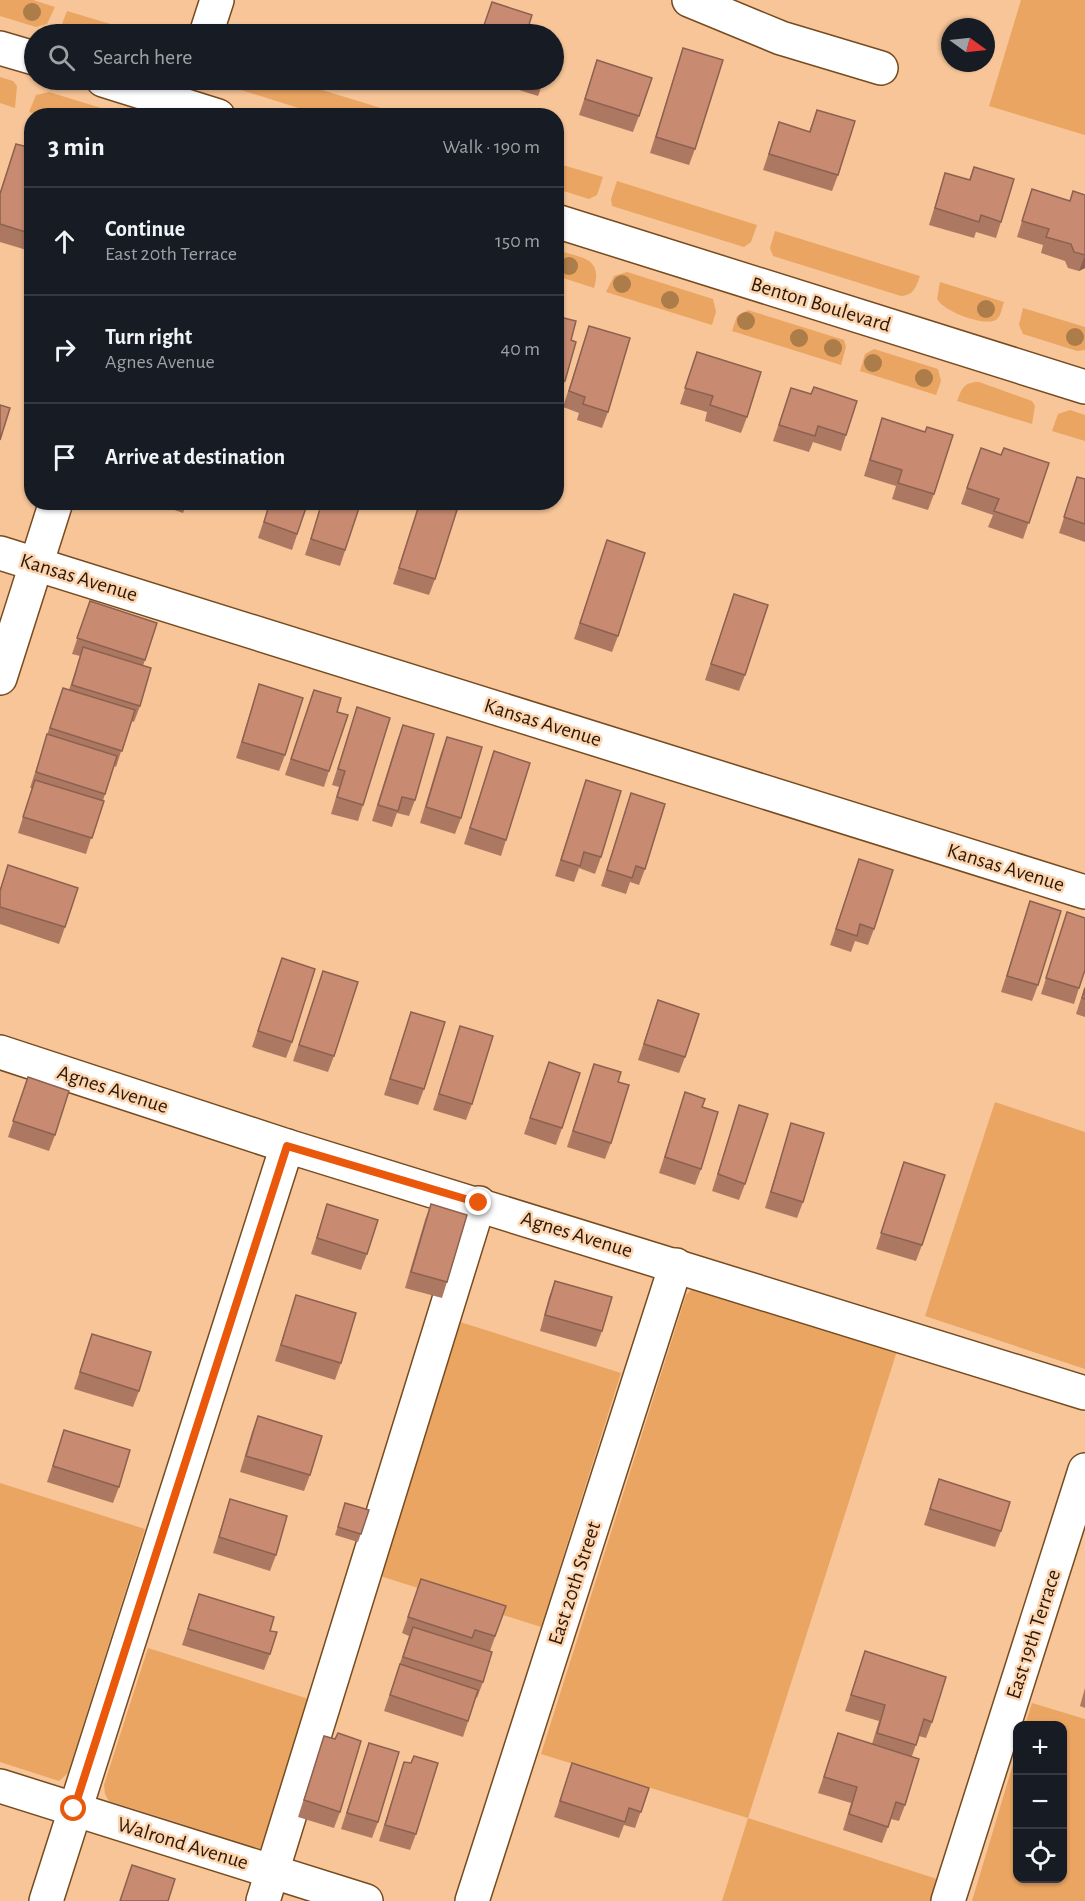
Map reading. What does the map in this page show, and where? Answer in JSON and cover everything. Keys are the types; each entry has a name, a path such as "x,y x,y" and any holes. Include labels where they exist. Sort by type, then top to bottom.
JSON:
{"street":[{"path":"209,24 217,0"},
{"path":"689,0 781,38 881,68"},
{"path":"0,48 24,55"},
{"path":"144,90 185,100 202,108"},
{"name":"Benton Boulevard","path":"564,224 1085,387"},
{"path":"0,678 53,510"},
{"name":"Kansas Avenue","path":"0,553 1085,892"},
{"name":"Agnes Avenue","path":"0,1052 287,1146 479,1203 1085,1393"},
{"path":"46,1901 287,1146"},
{"path":"268,1886 479,1203"},
{"name":"East 20th Street","path":"472,1901 676,1265"},
{"name":"East 19th Terrace","path":"948,1901 1085,1470"},
{"name":"Walrond Avenue","path":"0,1786 74,1809 268,1886 366,1901"}],"shaded area":[{"path":"0,0 33,0 55,7 47,24 26,24 0,16"},
{"path":"1021,0 1085,0 1085,135 989,106"},
{"path":"67,11 111,24 62,24"},
{"path":"0,77 13,81 17,86 15,108 0,103"},
{"path":"241,90 322,90 381,108 299,108"},
{"path":"49,92 101,108 31,108 36,95"},
{"path":"564,165 603,177 597,195 589,199 564,191"},
{"path":"617,181 757,225 751,242 744,247 612,206 611,199"},
{"path":"775,231 920,276 912,292 901,296 773,256 770,248"},
{"path":"564,252 583,258 593,265 596,271 594,288 564,278"},
{"path":"627,272 713,299 716,312 712,325 606,292 614,276"},
{"path":"940,282 1004,302 999,316 992,321 975,320 947,308 937,299"},
{"path":"1023,308 1085,327 1085,350 1077,351 1023,334 1019,325"},
{"path":"748,310 844,340 846,347 841,365 732,331 737,316"},
{"path":"874,349 938,369 941,381 936,395 860,371 865,354"},
{"path":"979,382 1032,401 1035,406 1032,424 957,401 964,387 970,383"},
{"path":"1070,410 1085,415 1085,441 1052,431 1058,414"},
{"path":"995,1102 1085,1132 1085,1369 925,1316"},
{"path":"692,1289 701,1289 897,1351 748,1818 541,1754 686,1295"},
{"path":"457,1321 621,1373 541,1627 377,1575"},
{"path":"0,1483 145,1529 68,1773 59,1781 0,1762"},
{"path":"148,1648 315,1701 268,1851 109,1801 104,1785"},
{"path":"1032,1703 1085,1719 1085,1901 972,1901 1013,1764 1013,1883 1067,1883 1067,1721 1026,1721"},
{"path":"748,1818 937,1879 930,1901 722,1901"}],"building":[{"path":"492,2 532,15 529,24 484,24"},
{"path":"683,48 723,60 695,149 656,137"},
{"path":"597,60 652,78 639,116 585,99"},
{"path":"817,110 855,121 838,175 769,154 779,122 810,132"},
{"path":"16,144 24,146 24,232 0,224 0,194"},
{"path":"974,167 1014,179 1001,222 981,215 979,222 935,208 945,173 970,180"},
{"path":"1032,189 1070,201 1073,191 1085,195 1085,255 1074,252 1071,244 1046,237 1049,229 1022,221"},
{"path":"564,318 576,321 571,340 576,342 565,381"},
{"path":"589,326 630,338 608,412 583,404 585,397 569,391"},
{"path":"697,352 761,372 747,417 710,405 713,396 685,388"},
{"path":"814,387 857,401 846,435 818,426 815,436 779,425 791,388 811,394"},
{"path":"0,405 10,408 0,440"},
{"path":"882,418 925,432 927,427 953,435 934,494 898,483 902,470 870,460"},
{"path":"981,448 1001,455 1004,448 1049,463 1029,523 994,511 999,499 967,488"},
{"path":"1077,477 1085,479 1085,524 1064,517"},
{"path":"268,510 305,510 297,534 264,522"},
{"path":"320,510 358,510 345,550 311,539"},
{"path":"417,510 457,510 435,579 399,568"},
{"path":"607,540 645,553 618,636 580,623"},
{"path":"734,594 768,605 745,675 711,664"},
{"path":"90,601 157,623 145,660 77,638"},
{"path":"83,647 151,668 140,706 72,685"},
{"path":"259,684 303,698 285,755 242,742"},
{"path":"63,688 135,710 122,751 50,728"},
{"path":"314,690 341,698 337,712 348,715 329,771 291,759"},
{"path":"357,707 390,718 363,805 337,797 345,771 338,769"},
{"path":"403,725 434,734 415,800 402,797 398,811 378,805"},
{"path":"47,734 117,756 105,794 36,772"},
{"path":"447,737 482,747 461,818 426,807"},
{"path":"494,751 530,763 506,840 470,828"},
{"path":"35,780 104,801 92,838 23,817"},
{"path":"586,780 621,791 601,857 584,852 580,866 561,860"},
{"path":"631,793 665,804 645,869 636,866 632,878 607,870"},
{"path":"859,859 893,870 874,929 860,924 857,936 836,929"},
{"path":"8,865 78,888 65,927 0,907 0,891"},
{"path":"1030,901 1061,911 1038,985 1007,976"},
{"path":"1067,912 1085,918 1085,970 1079,988 1046,978"},
{"path":"282,958 315,969 292,1042 258,1031"},
{"path":"323,971 358,982 334,1056 299,1045"},
{"path":"658,1000 699,1014 685,1057 644,1044"},
{"path":"411,1012 445,1022 424,1089 390,1079"},
{"path":"460,1026 493,1036 472,1104 439,1094"},
{"path":"549,1062 580,1073 562,1128 530,1118"},
{"path":"594,1064 621,1072 618,1082 629,1085 611,1143 573,1131"},
{"path":"28,1077 69,1091 55,1135 13,1121"},
{"path":"685,1092 705,1099 702,1107 718,1112 701,1169 665,1157"},
{"path":"739,1105 768,1114 745,1184 718,1174"},
{"path":"791,1123 824,1133 803,1202 771,1192"},
{"path":"904,1162 945,1175 922,1245 881,1233"},
{"path":"327,1204 378,1220 367,1254 317,1238"},
{"path":"431,1204 467,1215 447,1282 411,1272"},
{"path":"555,1281 612,1297 602,1331 545,1315"},
{"path":"296,1295 356,1313 341,1363 281,1345"},
{"path":"92,1334 151,1352 139,1391 80,1372"},
{"path":"258,1416 322,1436 310,1475 246,1456"},
{"path":"64,1430 130,1450 119,1487 53,1466"},
{"path":"939,1479 1010,1502 1001,1531 930,1509"},
{"path":"230,1499 287,1516 276,1555 219,1537"},
{"path":"345,1503 369,1510 361,1534 338,1527"},
{"path":"421,1579 506,1606 495,1636 475,1630 472,1638 408,1617"},
{"path":"199,1594 274,1617 270,1631 277,1632 270,1654 188,1629"},
{"path":"413,1627 492,1652 483,1682 403,1657"},
{"path":"865,1651 946,1677 932,1722 924,1719 916,1745 877,1733 885,1705 851,1695"},
{"path":"400,1664 478,1690 468,1721 390,1695"},
{"path":"338,1733 361,1741 340,1812 304,1800 324,1736 335,1739"},
{"path":"838,1733 919,1759 905,1805 896,1802 888,1827 849,1814 857,1787 824,1777"},
{"path":"369,1743 399,1752 378,1822 347,1813"},
{"path":"414,1756 438,1763 416,1834 385,1825 404,1762 411,1763"},
{"path":"572,1763 649,1788 641,1812 629,1808 625,1822 560,1801"},
{"path":"132,1865 175,1879 168,1901 120,1901"}],"route":[{"path":"74,1809 287,1146 479,1203"}]}
